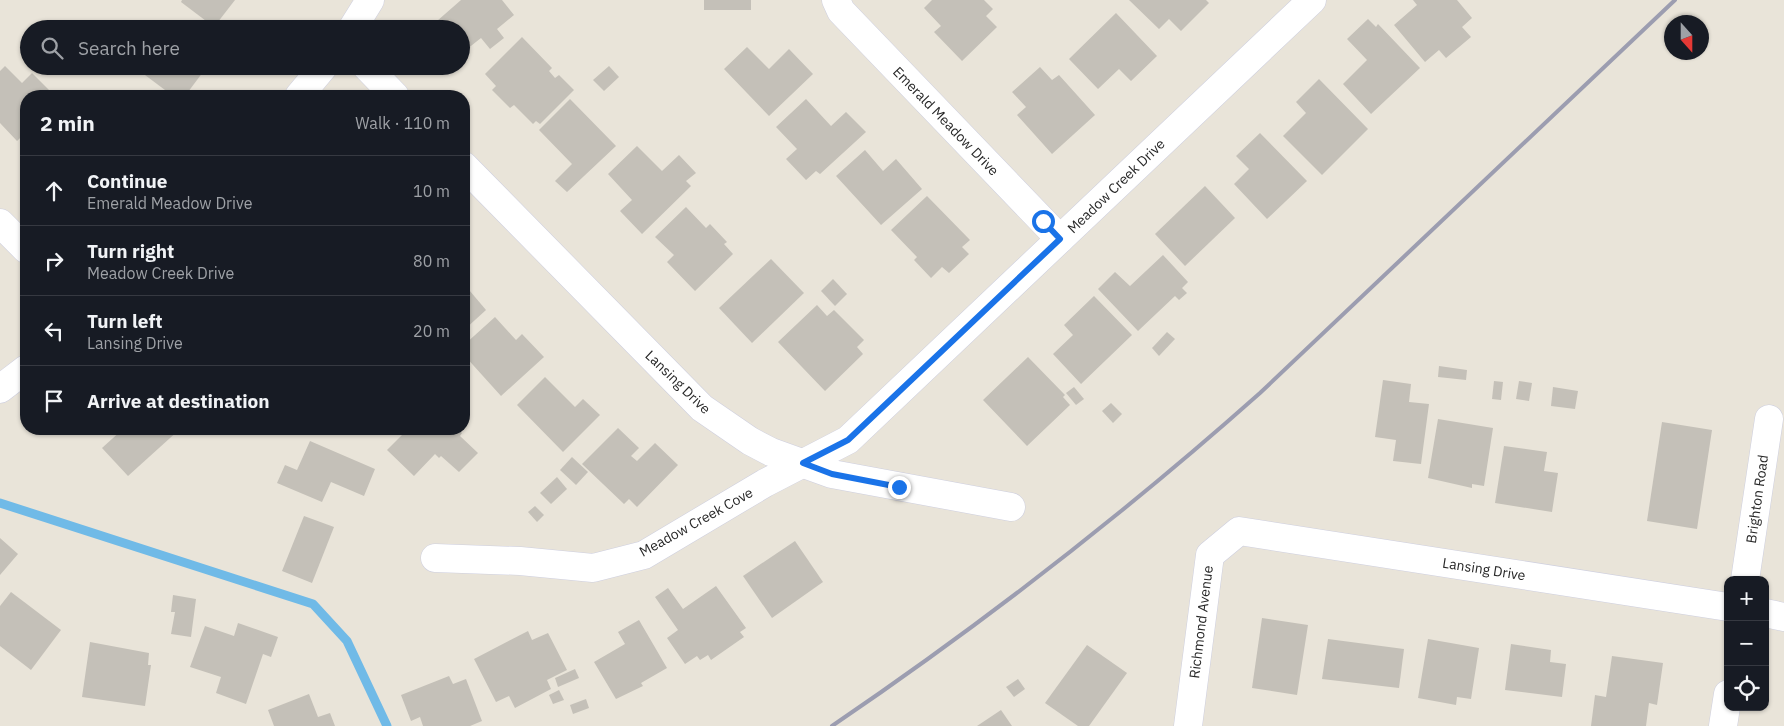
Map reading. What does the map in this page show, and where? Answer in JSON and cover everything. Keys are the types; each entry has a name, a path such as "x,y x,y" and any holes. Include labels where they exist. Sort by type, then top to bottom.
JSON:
{"street":[{"path":"358,20 370,0"},
{"name":"Emerald Meadow Drive","path":"836,0 841,11 1060,239"},
{"name":"Meadow Creek Drive","path":"803,463 848,440 1312,0"},
{"path":"304,90 316,75"},
{"path":"375,75 389,90"},
{"name":"Lansing Drive","path":"470,172 702,408 750,441 771,452 832,474 1011,507"},
{"path":"0,223 20,243"},
{"path":"0,389 20,373"},
{"name":"Brighton Road","path":"1746,576 1769,419"},
{"name":"Meadow Creek Cove","path":"435,558 520,561 594,568 602,566 644,554 803,463"},
{"name":"Lansing Drive","path":"1239,531 1724,606"},
{"name":"Richmond Avenue","path":"1188,726 1210,555 1239,531"},
{"path":"1769,615 1784,617"},
{"path":"1723,726 1725,711"}],"building":[{"path":"182,0 235,0 219,20 205,20 181,2"},
{"path":"461,0 502,0 514,15 497,29 504,38 490,49 481,38 470,47 470,20 438,20"},
{"path":"704,0 751,0 751,10 704,10"},
{"path":"932,0 984,0 993,9 986,16 997,27 962,61 934,32 941,26 924,8"},
{"path":"1129,0 1206,0 1209,3 1181,31 1169,19 1159,29"},
{"path":"1413,0 1457,0 1472,18 1462,27 1471,37 1446,58 1439,50 1425,62 1394,25 1417,5"},
{"path":"1116,13 1157,56 1131,81 1119,69 1098,89 1069,59"},
{"path":"1368,19 1376,27 1378,24 1420,68 1371,114 1343,84 1367,60 1347,39"},
{"path":"522,37 552,68 549,71 555,78 559,75 574,90 540,124 536,121 533,124 514,105 510,108 492,90 496,86 485,74"},
{"path":"747,47 769,69 789,49 813,74 769,116 724,69"},
{"path":"5,66 22,83 30,75 34,75 49,90 20,90 20,138 17,141 0,123 0,71"},
{"path":"609,66 619,77 604,91 593,80"},
{"path":"1040,67 1052,80 1059,75 1095,115 1052,154 1017,115 1026,107 1012,92"},
{"path":"145,75 201,75 190,90 165,90"},
{"path":"1319,79 1368,129 1322,175 1283,136 1306,113 1296,102"},
{"path":"570,99 616,146 567,192 555,181 572,164 539,130"},
{"path":"806,99 831,126 846,112 866,132 820,174 816,171 806,180 786,159 797,149 776,127"},
{"path":"1260,133 1307,181 1267,219 1234,184 1249,169 1236,156"},
{"path":"637,146 662,171 679,155 696,173 686,181 691,186 642,234 620,211 632,200 608,174"},
{"path":"865,150 883,171 896,159 922,189 881,225 836,176"},
{"path":"1205,186 1235,218 1185,266 1155,234"},
{"path":"927,196 970,240 962,247 969,254 949,273 942,267 931,278 914,260 917,257 891,230"},
{"path":"686,207 706,228 710,224 727,242 724,244 733,254 695,291 667,262 674,255 655,237"},
{"path":"1163,255 1188,282 1182,288 1187,293 1179,300 1175,296 1138,331 1098,289 1115,272 1130,286"},
{"path":"771,259 804,293 752,343 719,308"},
{"path":"833,279 847,294 835,306 821,291"},
{"path":"470,291 486,310 470,325"},
{"path":"1094,296 1132,335 1081,384 1053,354 1073,335 1064,325"},
{"path":"817,305 827,316 834,310 864,340 857,347 863,354 825,391 778,342"},
{"path":"495,317 516,340 522,334 544,357 501,396 470,362 470,340"},
{"path":"1167,332 1175,339 1159,356 1152,348"},
{"path":"1028,357 1065,395 1063,397 1070,405 1027,446 983,400"},
{"path":"1439,366 1467,370 1466,380 1438,377"},
{"path":"545,377 575,407 583,399 600,415 563,452 517,405"},
{"path":"1383,380 1411,384 1409,402 1429,404 1421,464 1393,461 1396,440 1375,437"},
{"path":"1494,381 1503,382 1501,400 1492,399"},
{"path":"1519,381 1532,383 1529,401 1516,399"},
{"path":"1074,387 1084,399 1076,405 1066,393"},
{"path":"1553,387 1578,391 1575,409 1551,406"},
{"path":"1111,403 1122,414 1113,423 1102,411"},
{"path":"1438,419 1493,428 1484,486 1472,484 1472,488 1428,478"},
{"path":"1662,422 1712,430 1697,529 1647,521"},
{"path":"618,428 639,448 631,456 637,461 655,443 678,465 637,507 629,499 624,504 582,464"},
{"path":"116,435 173,435 128,476 102,448"},
{"path":"402,435 461,435 478,453 459,472 441,456 439,458 435,454 414,476 387,450"},
{"path":"310,441 375,469 364,496 331,482 322,502 277,483 285,465 297,470"},
{"path":"1504,446 1547,452 1544,471 1558,473 1552,512 1495,503"},
{"path":"572,457 588,472 576,485 560,470"},
{"path":"557,477 567,489 551,504 540,493"},
{"path":"535,506 544,515 537,522 528,512"},
{"path":"304,516 334,527 312,583 282,571"},
{"path":"0,538 18,554 0,575"},
{"path":"795,541 823,582 772,618 743,576"},
{"path":"716,586 746,628 740,632 744,637 711,660 708,655 700,660 697,656 685,664 667,638 678,630 655,597 668,588 683,609"},
{"path":"11,592 61,630 31,670 0,646 0,606"},
{"path":"173,595 196,599 191,637 171,634 175,612 171,612"},
{"path":"1262,618 1308,625 1297,695 1252,688"},
{"path":"639,620 667,668 641,683 643,686 616,699 594,662 625,644 618,632"},
{"path":"238,623 278,637 271,657 263,654 246,704 216,693 221,677 190,667 205,626 234,636"},
{"path":"528,631 532,640 548,633 567,670 547,680 551,689 515,708 509,696 496,702 474,659"},
{"path":"1328,639 1404,649 1399,688 1322,679"},
{"path":"1428,639 1479,648 1471,699 1457,697 1456,705 1418,698"},
{"path":"90,642 149,653 148,665 151,665 145,706 82,697"},
{"path":"1511,644 1551,650 1550,662 1566,664 1562,697 1505,690"},
{"path":"1087,645 1127,673 1089,726 1078,726 1045,703"},
{"path":"1612,656 1663,663 1657,705 1649,703 1646,726 1591,726 1595,695 1606,697"},
{"path":"575,669 579,678 558,687 555,678"},
{"path":"449,676 453,684 466,679 482,721 470,726 423,726 420,717 411,721 401,695"},
{"path":"1018,679 1025,689 1014,697 1006,687"},
{"path":"559,690 564,700 553,704 549,695"},
{"path":"309,694 318,717 330,713 335,726 274,726 268,710"},
{"path":"586,699 589,708 573,714 570,705"},
{"path":"1001,710 1012,726 977,726"}],"waterway":[{"path":"0,503 313,604 347,641 387,726"}],"railway":[{"path":"832,726 943,648 1052,566 1209,438 1260,393 1675,0"}],"route":[{"path":"899,487 832,474 803,463 848,440 1060,239 1043,221"}]}
